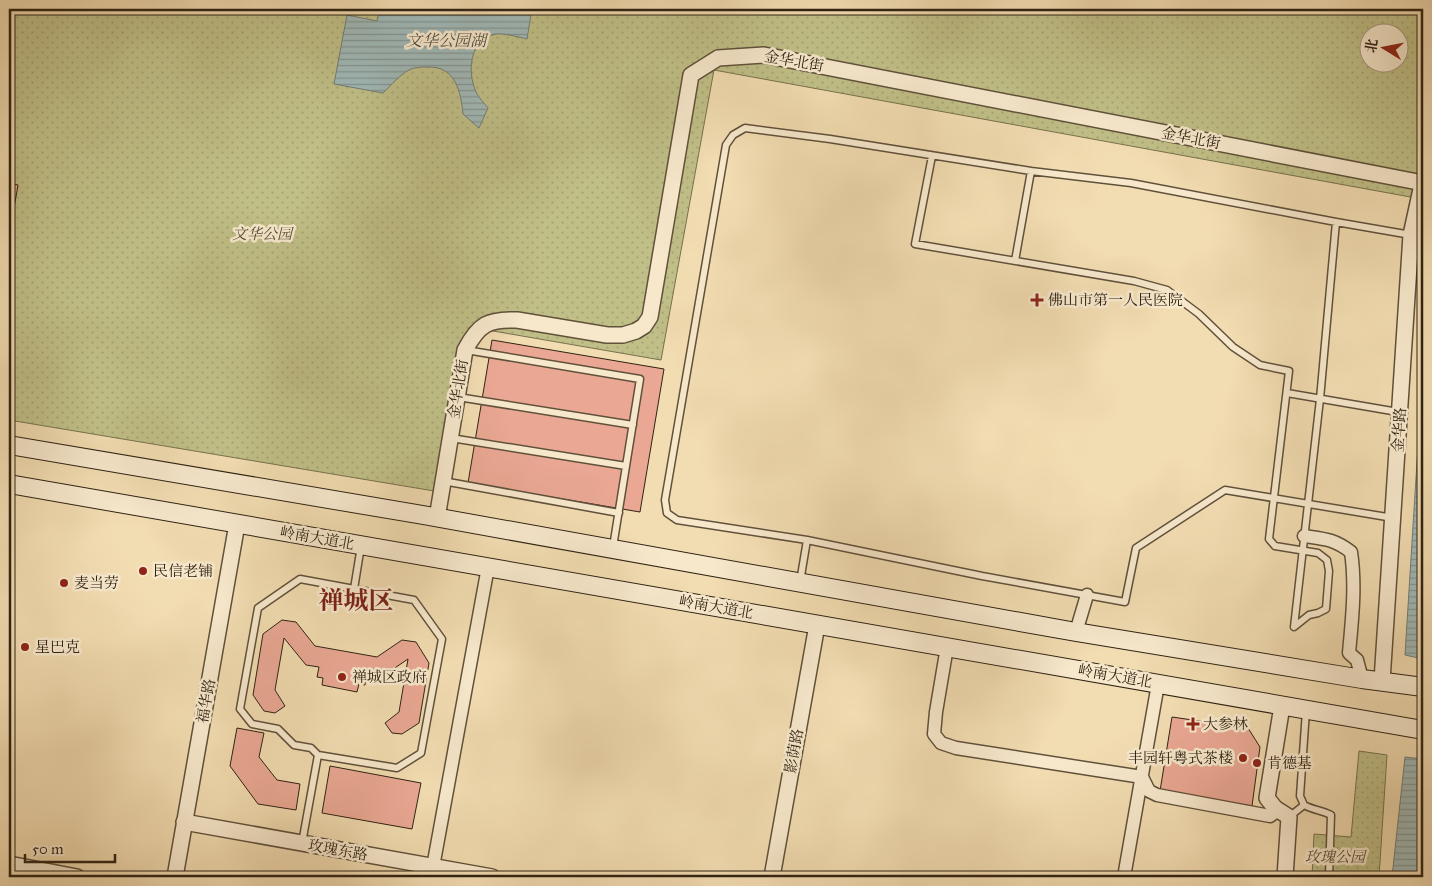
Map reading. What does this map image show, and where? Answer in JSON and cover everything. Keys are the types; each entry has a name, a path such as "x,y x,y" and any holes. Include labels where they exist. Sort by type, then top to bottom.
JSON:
{"main road":[{"path":"9,444 1076,632 1362,679 1423,687"},
{"name":"岭南大道北","path":"9,484 1423,730"}],"street":[{"name":"金华北街","path":"437,518 465,350 472,336 482,326 491,322 517,320 608,335 623,335 644,326 650,316 691,75 718,58 764,55 1423,181"},
{"name":"金华路","path":"1382,681 1411,235 1423,181"},
{"name":"福华路","path":"175,877 237,524"},
{"path":"1304,536 1322,538 1339,543 1351,552 1353,597 1349,653 1357,660 1362,679"},
{"path":"433,867 488,567"},
{"path":"1076,632 1087,595"},
{"name":"影荫路","path":"772,877 817,625"},
{"path":"947,647 934,734 941,743 956,748 1142,777"},
{"path":"1124,877 1158,684"},
{"path":"1282,706 1267,798 1284,814 1285,877"},
{"path":"1142,777 1149,791 1157,795 1270,816 1284,814"},
{"name":"玫瑰东路","path":"184,822 492,877"},
{"path":"14,869 78,877"}],"lane":[{"path":"1393,518 1225,490 1136,548 1125,602 982,576 807,540 677,520 667,513 665,500 726,145 734,135 745,128 830,139 1031,171 1131,183 1411,235"},
{"path":"932,156 915,244 1134,281 1167,290 1199,314 1233,347 1260,365 1289,371 1269,540 1275,546 1303,550 1318,553 1327,560 1329,571 1326,609 1309,615 1294,627 1303,550 1304,536 1320,399 1336,222"},
{"path":"1015,261 1031,171"},
{"path":"465,350 640,379 613,550"},
{"path":"1287,393 1400,412"},
{"path":"457,397 633,425"},
{"path":"450,437 626,466"},
{"path":"443,481 618,514"},
{"path":"800,583 807,540"},
{"path":"354,589 361,546"},
{"path":"300,579 414,600 442,639 421,753 397,768 318,754 311,748 294,745 278,729 252,724 240,709 258,608 300,579"},
{"path":"1306,710 1300,796 1304,805 1312,810 1331,814 1329,877"},
{"path":"302,843 318,754"},
{"path":"1284,814 1304,805"}],"green space":[{"name":"文华公园","path":"9,9 1423,9 1423,75 1416,198 714,70 661,360 470,327 461,342 434,491 9,420"},
{"name":"玫瑰公园","path":"1359,751 1387,755 1379,877 1312,877 1314,834 1351,837"}],"water":[{"name":"文华公园湖","path":"380,9 532,9 527,39 496,34 480,42 475,49 471,66 473,84 477,94 488,108 479,128 463,114 461,98 451,76 437,68 421,67 409,70 383,93 334,84 347,15 377,21"},
{"path":"1423,365 1423,659 1405,655"},
{"path":"1405,757 1423,759 1423,877 1392,877"}],"building":[{"path":"9,183 18,185 9,237"},
{"path":"492,340 664,369 640,512 468,483"},
{"name":"禅城区政府","path":"282,620 296,622 315,646 377,657 402,640 416,642 429,663 419,723 402,734 392,733 385,723 399,712 408,659 380,678 366,676 365,685 359,684 357,692 322,685 323,678 317,677 319,667 306,665 284,638 275,690 285,706 275,713 264,711 253,695 263,634"},
{"path":"1172,717 1248,728 1260,747 1252,806 1160,791"},
{"path":"237,728 264,733 259,757 277,780 300,784 296,810 258,804 230,766"},
{"path":"330,766 421,783 412,829 322,813"}],"place":[{"name":"佛山市第一人民医院","path":"1037,300"},
{"name":"民信老铺","path":"143,571"},
{"name":"麦当劳","path":"64,583"},
{"name":"星巴克","path":"25,647"},
{"name":"禅城区政府","path":"342,677"},
{"name":"大参林","path":"1193,724"},
{"name":"丰园轩粤式茶楼","path":"1243,758"},
{"name":"肯德基","path":"1257,763"}],"district":[{"name":"禅城区","path":"356,600"}]}
